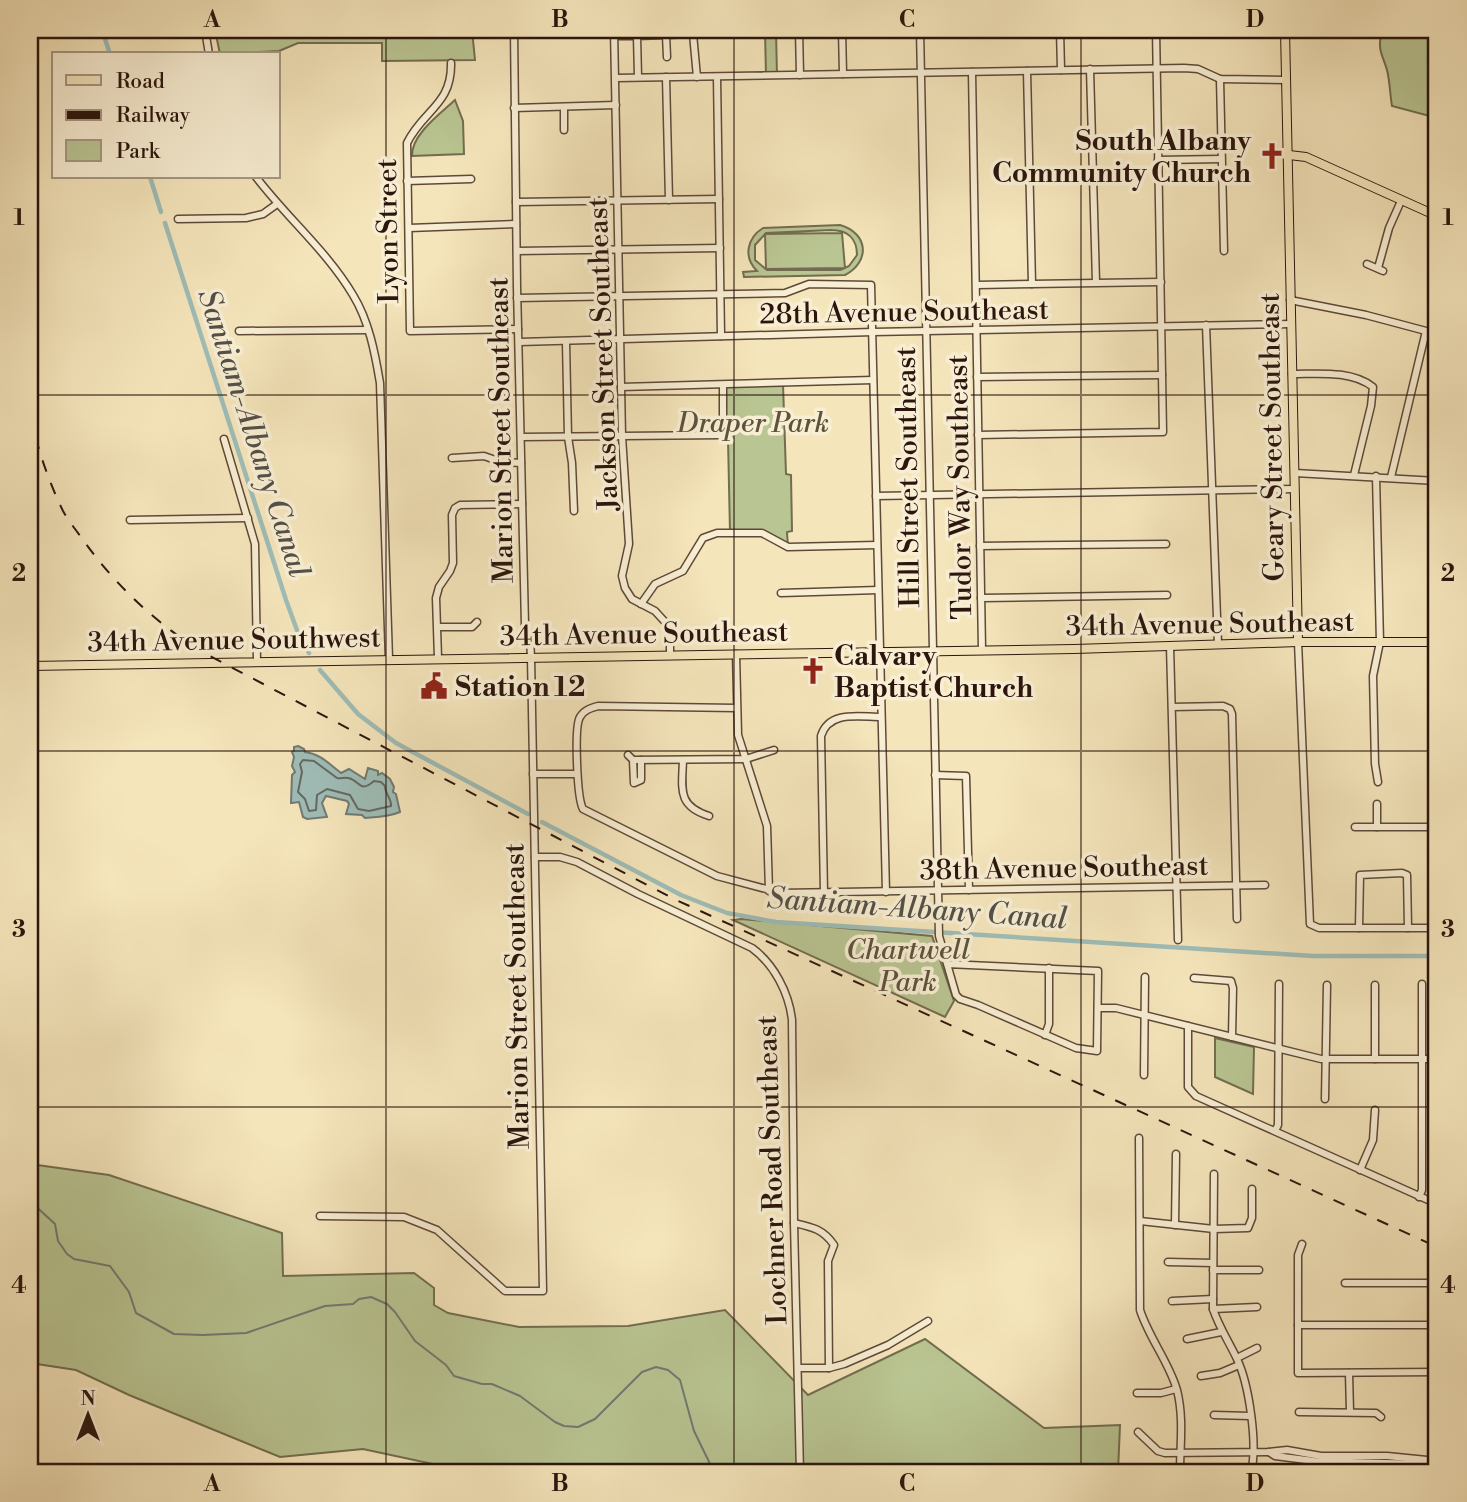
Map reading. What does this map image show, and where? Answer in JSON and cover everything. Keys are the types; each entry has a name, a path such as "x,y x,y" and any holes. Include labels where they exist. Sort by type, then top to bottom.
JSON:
{"main road":[{"name":"Geary Street Southeast","path":"1285,30 1298,642"},
{"path":"1289,155 1306,157 1437,216"},
{"name":"34th Avenue Southeast","path":"438,658 880,652 1298,642 1437,642"},
{"name":"34th Avenue Southwest","path":"30,666 438,658"}],"street":[{"path":"205,30 209,52"},
{"name":"Marion Street Southeast","path":"320,1216 404,1217 437,1230 505,1291 543,1292 531,657 530,639 525,625 517,298 514,30"},
{"path":"799,30 800,75"},
{"path":"842,30 843,74"},
{"name":"Hill Street Southeast","path":"919,30 939,936 956,995 960,999 978,1004 1076,1048 1097,1051 1098,1008"},
{"path":"1060,30 1061,70"},
{"path":"978,435 1163,432 1156,30"},
{"path":"614,33 637,36 695,36 697,77"},
{"name":"Jackson Street Southeast","path":"614,33 622,436 629,544 622,570 627,593 654,611 666,624 670,636 670,654"},
{"path":"666,35 667,57"},
{"path":"637,36 638,78"},
{"name":"Lyon Street","path":"451,63 449,89 417,126 407,143 410,331 518,329"},
{"path":"616,78 1191,68 1220,79 1286,80"},
{"path":"1090,69 1096,282"},
{"path":"1027,71 1032,284"},
{"name":"Tudor Way Southeast","path":"972,72 982,650"},
{"path":"716,76 722,336"},
{"path":"666,77 668,200"},
{"path":"1220,79 1224,251"},
{"path":"514,108 616,105"},
{"path":"564,107 564,130"},
{"path":"1158,160 1221,159"},
{"path":"257,178 332,264 354,297 375,352 380,383 389,659"},
{"path":"407,181 471,179"},
{"path":"516,202 719,199"},
{"path":"1367,264 1380,269 1389,228 1401,201"},
{"path":"178,219 246,218 262,214 277,204"},
{"path":"409,228 516,224"},
{"path":"517,251 720,248"},
{"path":"977,285 1161,282"},
{"path":"517,298 785,293 809,284 871,285 886,892"},
{"path":"1290,300 1366,315 1426,331 1391,477"},
{"name":"28th Avenue Southeast","path":"519,342 1290,324"},
{"path":"1206,325 1218,645"},
{"path":"239,331 368,330"},
{"path":"566,342 568,437 574,511"},
{"path":"1292,374 1335,374 1373,387 1354,475"},
{"path":"977,377 1162,375"},
{"path":"621,387 873,380"},
{"path":"522,437 723,435 723,386"},
{"path":"223,439 256,550 257,662"},
{"path":"452,457 484,456 501,462 521,463"},
{"path":"1295,473 1437,481"},
{"path":"1376,477 1380,642 1373,676 1375,765 1378,782"},
{"path":"876,496 1294,489"},
{"path":"438,658 436,598 439,587 453,563 452,515 455,508 460,505 522,504"},
{"path":"130,520 248,517"},
{"path":"641,604 654,584 683,571 703,538 717,533 762,533 788,547 877,545"},
{"path":"980,546 1166,544"},
{"path":"781,593 878,590"},
{"path":"981,598 1167,595"},
{"path":"438,627 472,627 477,622"},
{"name":"Geary Street Southeast","path":"1298,642 1311,926 1359,928"},
{"path":"1170,646 1178,940"},
{"path":"736,654 738,735 767,825 769,891"},
{"path":"1172,707 1223,706 1230,709 1237,919"},
{"path":"533,774 577,774 577,723 581,714 591,708 736,708"},
{"path":"824,893 821,736 828,723 842,717 881,717"},
{"path":"634,759 746,759 774,750"},
{"path":"683,760 682,792 685,802 691,809 709,816"},
{"name":"38th Avenue Southeast","path":"577,774 579,803 583,809 695,867 738,884 769,891 824,893 1265,885"},
{"path":"935,775 966,776 969,890"},
{"path":"1377,804 1377,827"},
{"path":"1355,827 1437,827"},
{"name":"Lochner Road Southeast","path":"535,858 560,858 577,862 752,948 776,974 786,996 792,1020 800,1472"},
{"path":"1408,928 1407,874 1360,875 1359,928 1408,928 1437,928"},
{"path":"947,964 1098,971 1098,1008 1116,1008 1327,1059 1437,1059"},
{"path":"1045,1035 1049,1024 1049,968"},
{"path":"1144,1074 1145,977"},
{"path":"1194,978 1231,981 1232,1037"},
{"path":"1275,1131 1279,1125 1279,984"},
{"path":"1419,1197 1422,1190 1422,984"},
{"path":"1325,1099 1327,985"},
{"path":"1374,1059 1375,985"},
{"path":"1188,1026 1188,1079 1191,1091 1203,1100 1437,1204"},
{"path":"1360,1170 1373,1140 1375,1110"},
{"path":"1139,1138 1140,1310 1144,1324 1176,1388 1181,1416 1180,1472"},
{"path":"1175,1225 1176,1154"},
{"path":"1214,1174 1213,1309 1238,1361 1248,1393 1253,1453 1251,1472"},
{"path":"1140,1221 1242,1230 1251,1225 1252,1189"},
{"path":"794,1223 816,1228 827,1235 834,1245 828,1261 829,1368"},
{"path":"1301,1244 1298,1255 1298,1373 1437,1373"},
{"path":"1168,1262 1259,1270"},
{"path":"1345,1283 1437,1283"},
{"path":"1172,1301 1213,1299"},
{"path":"1213,1309 1257,1307"},
{"path":"798,1368 829,1368 844,1364 887,1345 928,1321"},
{"path":"1298,1325 1437,1325"},
{"path":"1187,1339 1222,1332"},
{"path":"1201,1376 1220,1373 1257,1348"},
{"path":"1349,1373 1350,1412"},
{"path":"1137,1393 1161,1393 1176,1388"},
{"path":"1299,1412 1376,1413 1381,1417"},
{"path":"1214,1415 1250,1416"},
{"path":"1138,1432 1158,1451 1253,1453 1287,1450 1308,1458 1387,1456 1435,1461"}],"green space":[{"path":"215,30 472,30 475,60 382,61 382,43 298,43 279,51 220,52"},
{"path":"765,30 776,30 777,76 766,76"},
{"path":"1437,30 1437,118 1392,106 1388,75 1380,47 1382,31"},
{"path":"455,100 463,121 464,154 412,156 416,140 421,133"},
{"path":"840,225 856,234 863,248 862,255 859,262 845,275 744,277 743,272 757,271 750,260 749,248 753,237 763,228","holes":["831,230 842,232 853,240 857,255 849,266 840,270 767,270 755,260 755,245 766,233"]},
{"path":"842,233 845,268 766,269 765,234"},
{"name":"Draper Park","path":"783,384 786,474 791,475 792,531 787,532 788,547 762,533 730,532 728,439 723,435 723,386"},
{"name":"Chartwell Park","path":"733,920 932,936 954,1001 945,1017"},
{"path":"1215,1038 1254,1047 1253,1094 1215,1077"},
{"path":"30,1164 109,1175 282,1233 283,1276 414,1273 434,1288 434,1305 448,1313 519,1327 628,1326 725,1310 808,1395 925,1339 1044,1428 1120,1425 1118,1472 470,1472 363,1449 280,1457 129,1395 76,1370 37,1364 30,1359"}],"water":[{"path":"298,746 305,752 320,757 341,773 349,769 365,779 368,768 378,771 378,775 382,773 390,779 394,787 393,792 396,794 400,812 365,818 362,815 346,814 349,804 347,801 326,796 322,803 327,817 303,817 299,802 291,803 292,775 295,772 292,752 294,747"}],"waterway":[{"name":"Santiam-Albany Canal","path":"102,30 109,52"},
{"name":"Santiam-Albany Canal","path":"150,178 161,212"},
{"name":"Santiam-Albany Canal","path":"165,223 286,600 298,633 309,653"},
{"name":"Santiam-Albany Canal","path":"320,670 358,714 396,743 528,814"},
{"name":"Santiam-Albany Canal","path":"542,822 681,895 727,913 776,922 1313,956 1437,956"},
{"path":"30,1201 55,1224 58,1241 67,1254 74,1259 110,1266 129,1292 136,1313 174,1334 246,1333 325,1306 353,1304 359,1299 371,1297 387,1304 415,1341 446,1365 454,1376 492,1384 520,1396 564,1426 578,1427 595,1419 642,1372 656,1367 668,1370 680,1380 694,1431 714,1472"}],"railway":[{"path":"30,414 48,475 63,511 74,528 137,602 170,630 206,654 674,899 1437,1247"}],"place":[{"name":"South Albany Community Church","path":"1272,156"},
{"name":"Calvary Baptist Church","path":"813,671"},
{"name":"Station 12","path":"434,686"}]}
